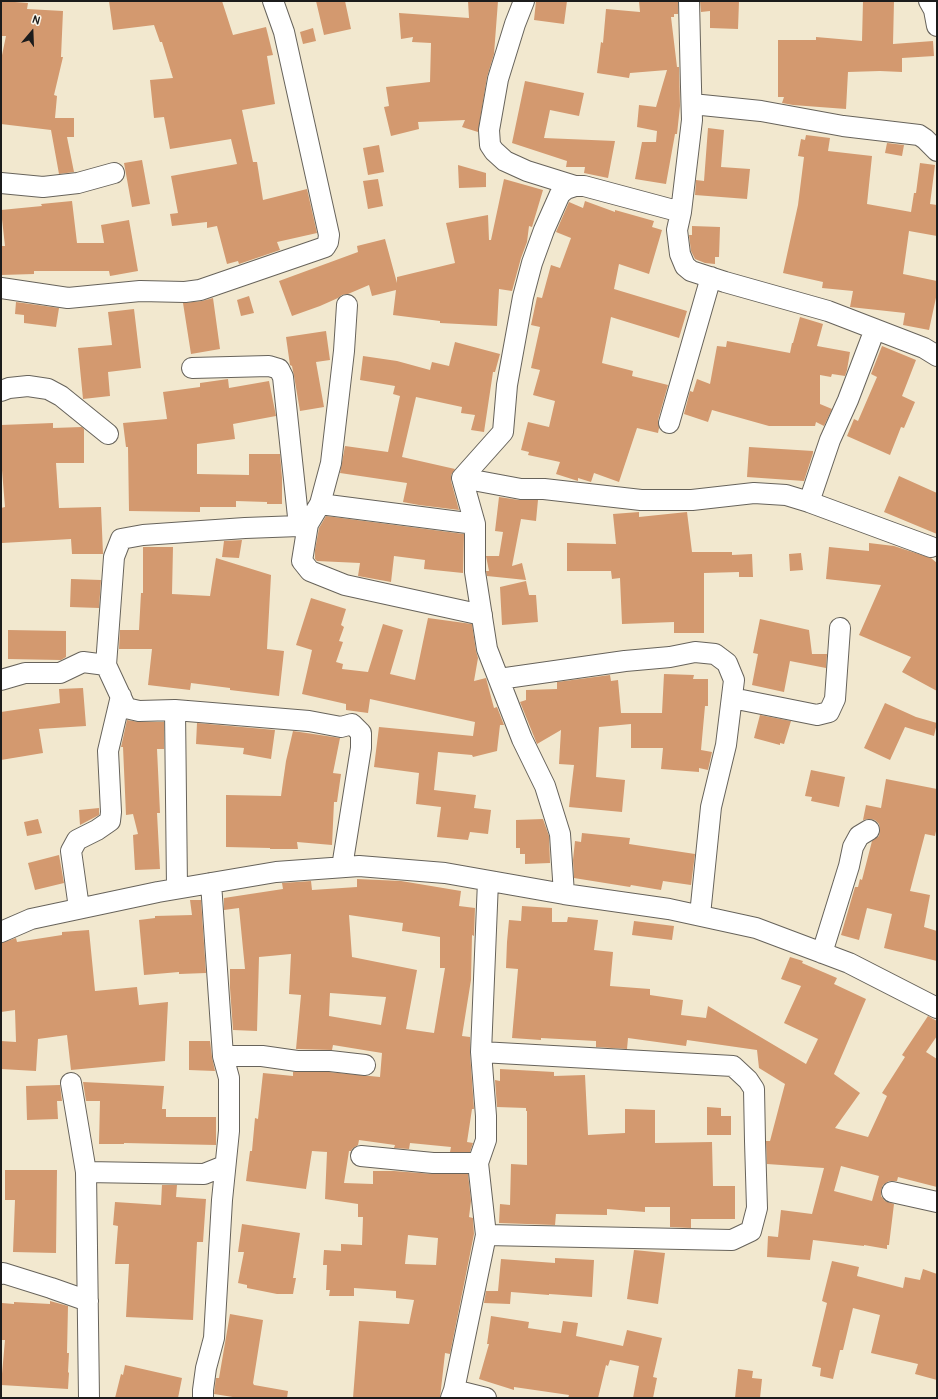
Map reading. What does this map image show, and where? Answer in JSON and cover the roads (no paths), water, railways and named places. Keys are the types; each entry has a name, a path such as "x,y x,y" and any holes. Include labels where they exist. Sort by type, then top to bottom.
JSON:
{"street":[{"path":"1,288 68,298 140,291 185,292 200,290 325,247 329,236 284,32 274,1"},
{"path":"524,1 515,24 498,79 489,130 490,145 494,151 505,161 527,171 575,186 584,186 681,212"},
{"path":"689,1 692,120 681,212 677,230 678,245 682,260 686,266 691,271 828,311 924,348 937,356"},
{"path":"929,1 934,10 937,26"},
{"path":"692,104 761,111 843,126 908,133 933,140"},
{"path":"1,183 43,187 78,183 114,173"},
{"path":"462,478 503,432 507,385 515,335 532,262 560,194 575,186"},
{"path":"669,423 711,277"},
{"path":"342,867 361,748 361,733 352,724 341,727 309,721 175,710 139,711 126,708 106,665 114,557 121,539 142,535 304,525 320,504 331,463 344,350 347,305"},
{"path":"809,502 830,440 848,400 875,329"},
{"path":"192,368 269,366 279,369 283,377 304,525 302,561 310,571 345,585 482,615"},
{"path":"1,391 9,388 28,386 48,389 62,396 108,434"},
{"path":"462,478 521,489 551,490 641,500 692,500 754,493 786,495 931,547"},
{"path":"462,478 475,524 475,572 487,649 522,739 545,786 560,834 564,894"},
{"path":"320,504 475,524"},
{"path":"732,698 817,715 829,712 835,699 840,628"},
{"path":"499,679 670,657 696,652 715,654 727,663 734,680 726,745 712,807 700,915"},
{"path":"1,680 25,673 60,673 83,662 106,665"},
{"path":"79,908 71,851 77,840 97,830 110,821 111,812 108,751 121,696"},
{"path":"175,710 177,888"},
{"path":"822,952 854,847 859,836 869,830"},
{"path":"1,932 31,919 177,888 276,872 359,866 445,873 564,894 669,909 756,928 849,963 937,1008"},
{"path":"486,1398 453,1394 486,1235 478,1163 486,1140 486,1116 481,1052 488,881"},
{"path":"203,1398 202,1390 206,1368 214,1338 224,1166 229,1131 229,1078 223,1056 211,883"},
{"path":"481,1052 733,1066 748,1080 754,1089 756,1141 757,1208 751,1231 732,1240 486,1235"},
{"path":"223,1056 262,1056 297,1061 330,1061 365,1065"},
{"path":"71,1083 86,1172 89,1398"},
{"path":"361,1156 432,1163 478,1163"},
{"path":"86,1172 204,1174 224,1166"},
{"path":"892,1192 937,1202"},
{"path":"1,1274 3,1273 88,1301"}]}
